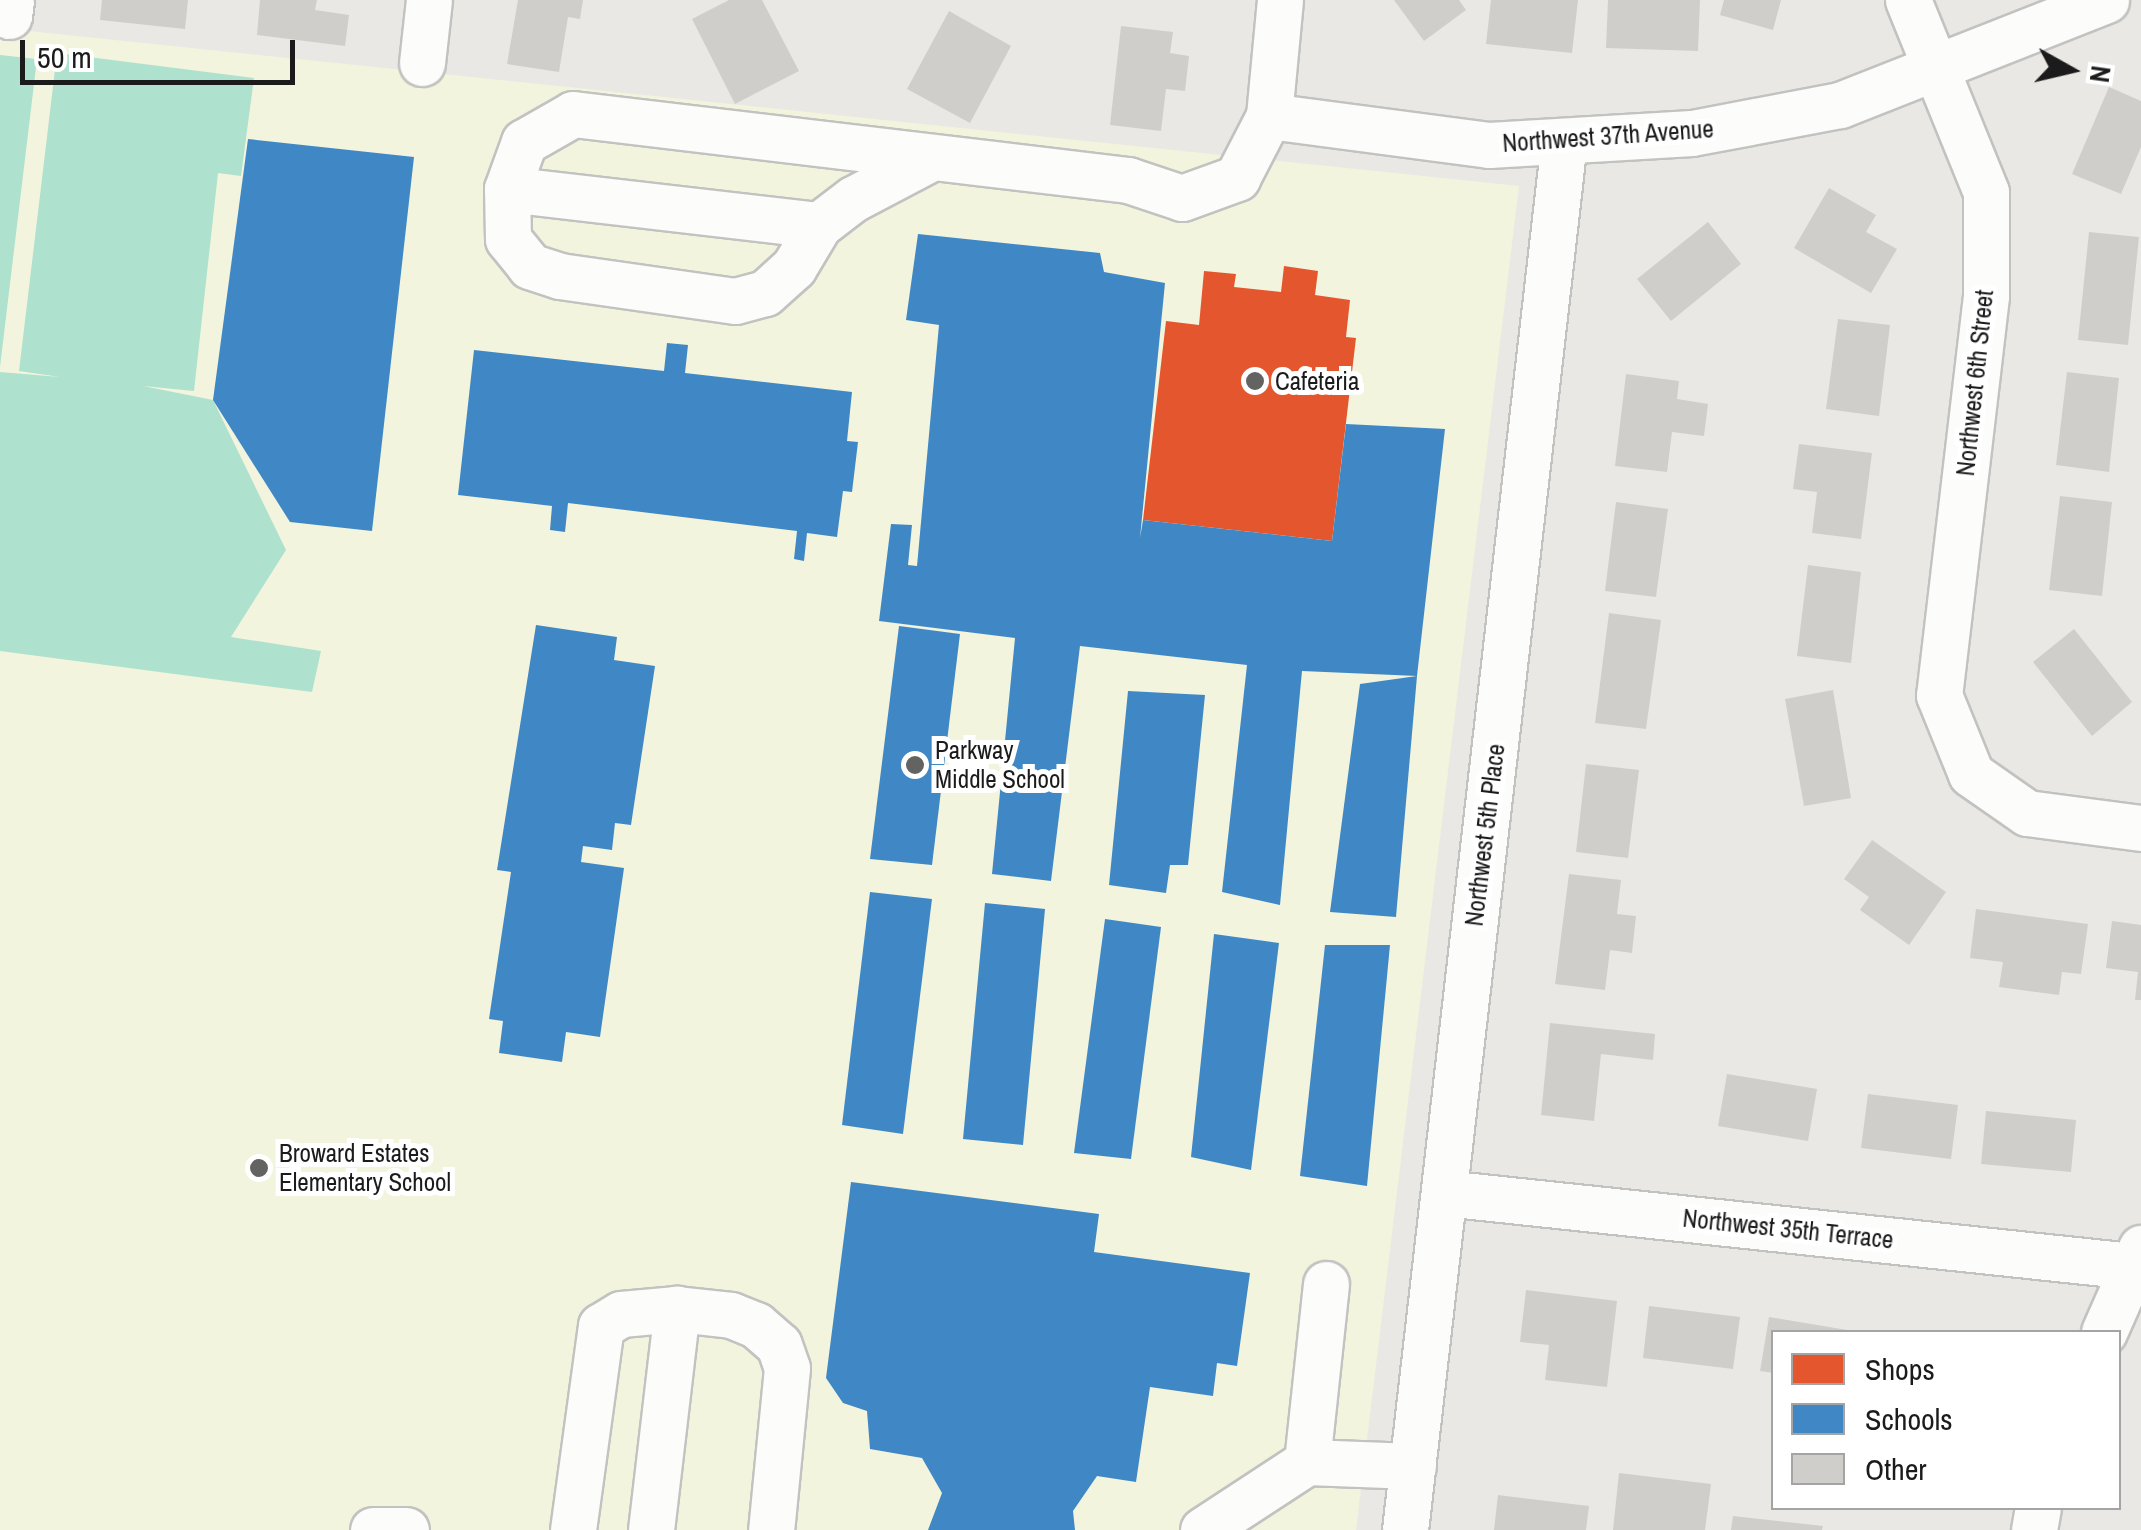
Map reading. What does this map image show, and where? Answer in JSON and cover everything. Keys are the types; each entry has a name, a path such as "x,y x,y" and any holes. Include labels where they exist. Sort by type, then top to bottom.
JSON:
{"street":[{"path":"422,62 430,0"},
{"path":"929,159 819,225 794,267 765,293 736,302 530,266 508,239 507,190 524,142 573,114 1128,180 1182,198 1237,178 1269,116 1280,0"},
{"name":"Northwest 6th Street","path":"1908,0 1986,192 1986,296 1940,695 1971,774 2028,812 2141,828"},
{"name":"Northwest 37th Avenue","path":"1269,116 1489,146 1710,130 1840,105 2106,0"},
{"name":"Northwest 5th Place","path":"1405,1530 1564,140"},
{"path":"507,190 819,225"},
{"name":"Northwest 35th Terrace","path":"1444,1193 2137,1257"},
{"path":"2105,1330 2137,1257"},
{"path":"1308,1462 1326,1284"},
{"path":"652,1530 677,1309"},
{"path":"573,1530 601,1326 622,1314 677,1309 731,1316 756,1324 779,1345 787,1368 771,1530"},
{"path":"1202,1530 1308,1462 1413,1466"},
{"path":"373,1530 406,1530"}],"shaded area":[{"name":"Parkway Middle School","path":"0,28 1519,186 1356,1530 0,1530"}],"green space":[{"path":"57,53 254,78 241,176 218,173 194,391 143,386 213,400 286,550 231,637 321,651 312,692 0,651 0,372 60,377 19,371"},
{"path":"0,55 37,59 0,367"}],"building: Shops":[{"name":"Cafeteria","path":"1284,266 1318,271 1315,295 1350,300 1346,337 1356,338 1332,541 1143,520 1166,321 1199,325 1204,271 1236,274 1234,287 1281,292"}],"building: Schools":[{"path":"248,139 414,157 372,531 290,522 213,400"},
{"path":"918,234 1100,253 1104,272 1165,283 1140,538 1143,520 1332,541 1346,424 1445,429 1417,676 1302,671 1280,905 1222,892 1247,665 1080,646 1051,881 992,874 1015,638 879,621 891,524 912,525 908,565 917,566 939,325 906,320"},
{"path":"667,343 688,345 685,373 852,392 847,441 858,442 852,492 843,491 837,537 807,533 804,561 794,559 797,531 568,503 565,532 550,530 552,506 458,495 474,350 664,371"},
{"path":"536,625 617,637 614,660 655,666 631,825 615,823 612,850 583,846 581,862 624,868 600,1037 566,1032 562,1062 499,1053 503,1021 489,1019 511,872 497,870"},
{"path":"899,626 960,634 932,865 870,859"},
{"path":"1417,676 1396,917 1330,912 1360,684"},
{"path":"1128,691 1205,695 1188,865 1170,865 1166,893 1109,885"},
{"path":"870,892 932,899 903,1134 842,1125"},
{"path":"985,903 1045,909 1023,1145 963,1139"},
{"path":"1105,919 1161,927 1131,1159 1074,1153"},
{"path":"1214,934 1279,943 1251,1170 1191,1157"},
{"path":"1325,945 1390,945 1367,1186 1300,1176"},
{"path":"851,1182 1099,1214 1094,1252 1250,1273 1237,1366 1217,1363 1213,1396 1150,1387 1136,1482 1097,1476 1073,1511 1075,1530 928,1530 942,1493 922,1458 870,1449 867,1411 843,1403 826,1378"}],"building: Other":[{"path":"102,0 188,0 185,29 100,20"},
{"path":"260,0 317,0 315,10 349,15 345,46 257,35"},
{"path":"518,0 583,0 580,19 568,17 559,72 507,64"},
{"path":"729,0 762,0 799,71 735,104 692,19"},
{"path":"1394,0 1459,0 1466,10 1424,41"},
{"path":"1491,0 1578,0 1572,53 1486,44"},
{"path":"1608,0 1700,0 1698,51 1606,48"},
{"path":"1724,0 1781,0 1773,30 1720,15"},
{"path":"949,11 1011,46 970,123 907,89"},
{"path":"1121,26 1173,32 1170,53 1189,56 1185,91 1166,89 1161,131 1110,125"},
{"path":"2109,87 2141,101 2141,147 2121,194 2072,174"},
{"path":"1829,188 1876,215 1866,232 1897,249 1871,293 1794,248"},
{"path":"1708,222 1741,264 1671,321 1637,279"},
{"path":"2089,232 2139,237 2128,345 2078,340"},
{"path":"1838,319 1890,325 1879,416 1826,409"},
{"path":"2067,372 2119,378 2109,472 2056,465"},
{"path":"1626,374 1679,381 1677,399 1708,404 1704,436 1672,432 1667,472 1615,466"},
{"path":"1799,444 1872,453 1861,539 1812,533 1817,492 1793,489"},
{"path":"2060,496 2112,502 2102,596 2049,590"},
{"path":"1616,502 1668,509 1656,597 1605,591"},
{"path":"1808,565 1861,572 1851,663 1797,656"},
{"path":"1609,613 1661,620 1646,729 1595,723"},
{"path":"2074,629 2132,702 2092,736 2033,662"},
{"path":"1833,690 1851,798 1804,806 1785,699"},
{"path":"1586,764 1639,770 1628,858 1576,852"},
{"path":"1872,840 1946,892 1909,945 1860,910 1869,897 1844,879"},
{"path":"1569,874 1621,880 1617,914 1636,916 1632,953 1610,950 1605,990 1555,984"},
{"path":"1976,909 2088,924 2081,974 2062,972 2059,995 1999,987 2003,962 1970,958"},
{"path":"2112,921 2141,925 2141,1000 2135,1000 2138,972 2106,968"},
{"path":"1550,1023 1655,1034 1653,1060 1601,1054 1594,1121 1541,1115"},
{"path":"1727,1074 1817,1089 1808,1141 1718,1126"},
{"path":"1868,1094 1958,1105 1951,1159 1861,1148"},
{"path":"1986,1111 2076,1120 2071,1172 1981,1164"},
{"path":"1526,1290 1617,1301 1607,1387 1545,1380 1549,1345 1520,1342"},
{"path":"1649,1306 1740,1317 1733,1369 1643,1358"},
{"path":"1769,1317 1847,1330 1771,1330 1771,1373 1760,1371"},
{"path":"1619,1473 1711,1484 1705,1530 1613,1530"},
{"path":"1498,1495 1589,1506 1586,1530 1494,1530"},
{"path":"1733,1516 1823,1526 1822,1530 1731,1530"}],"place":[{"name":"Cafeteria","path":"1255,381"},
{"name":"Parkway Middle School","path":"915,765"},
{"name":"Broward Estates Elementary School","path":"259,1168"}]}
